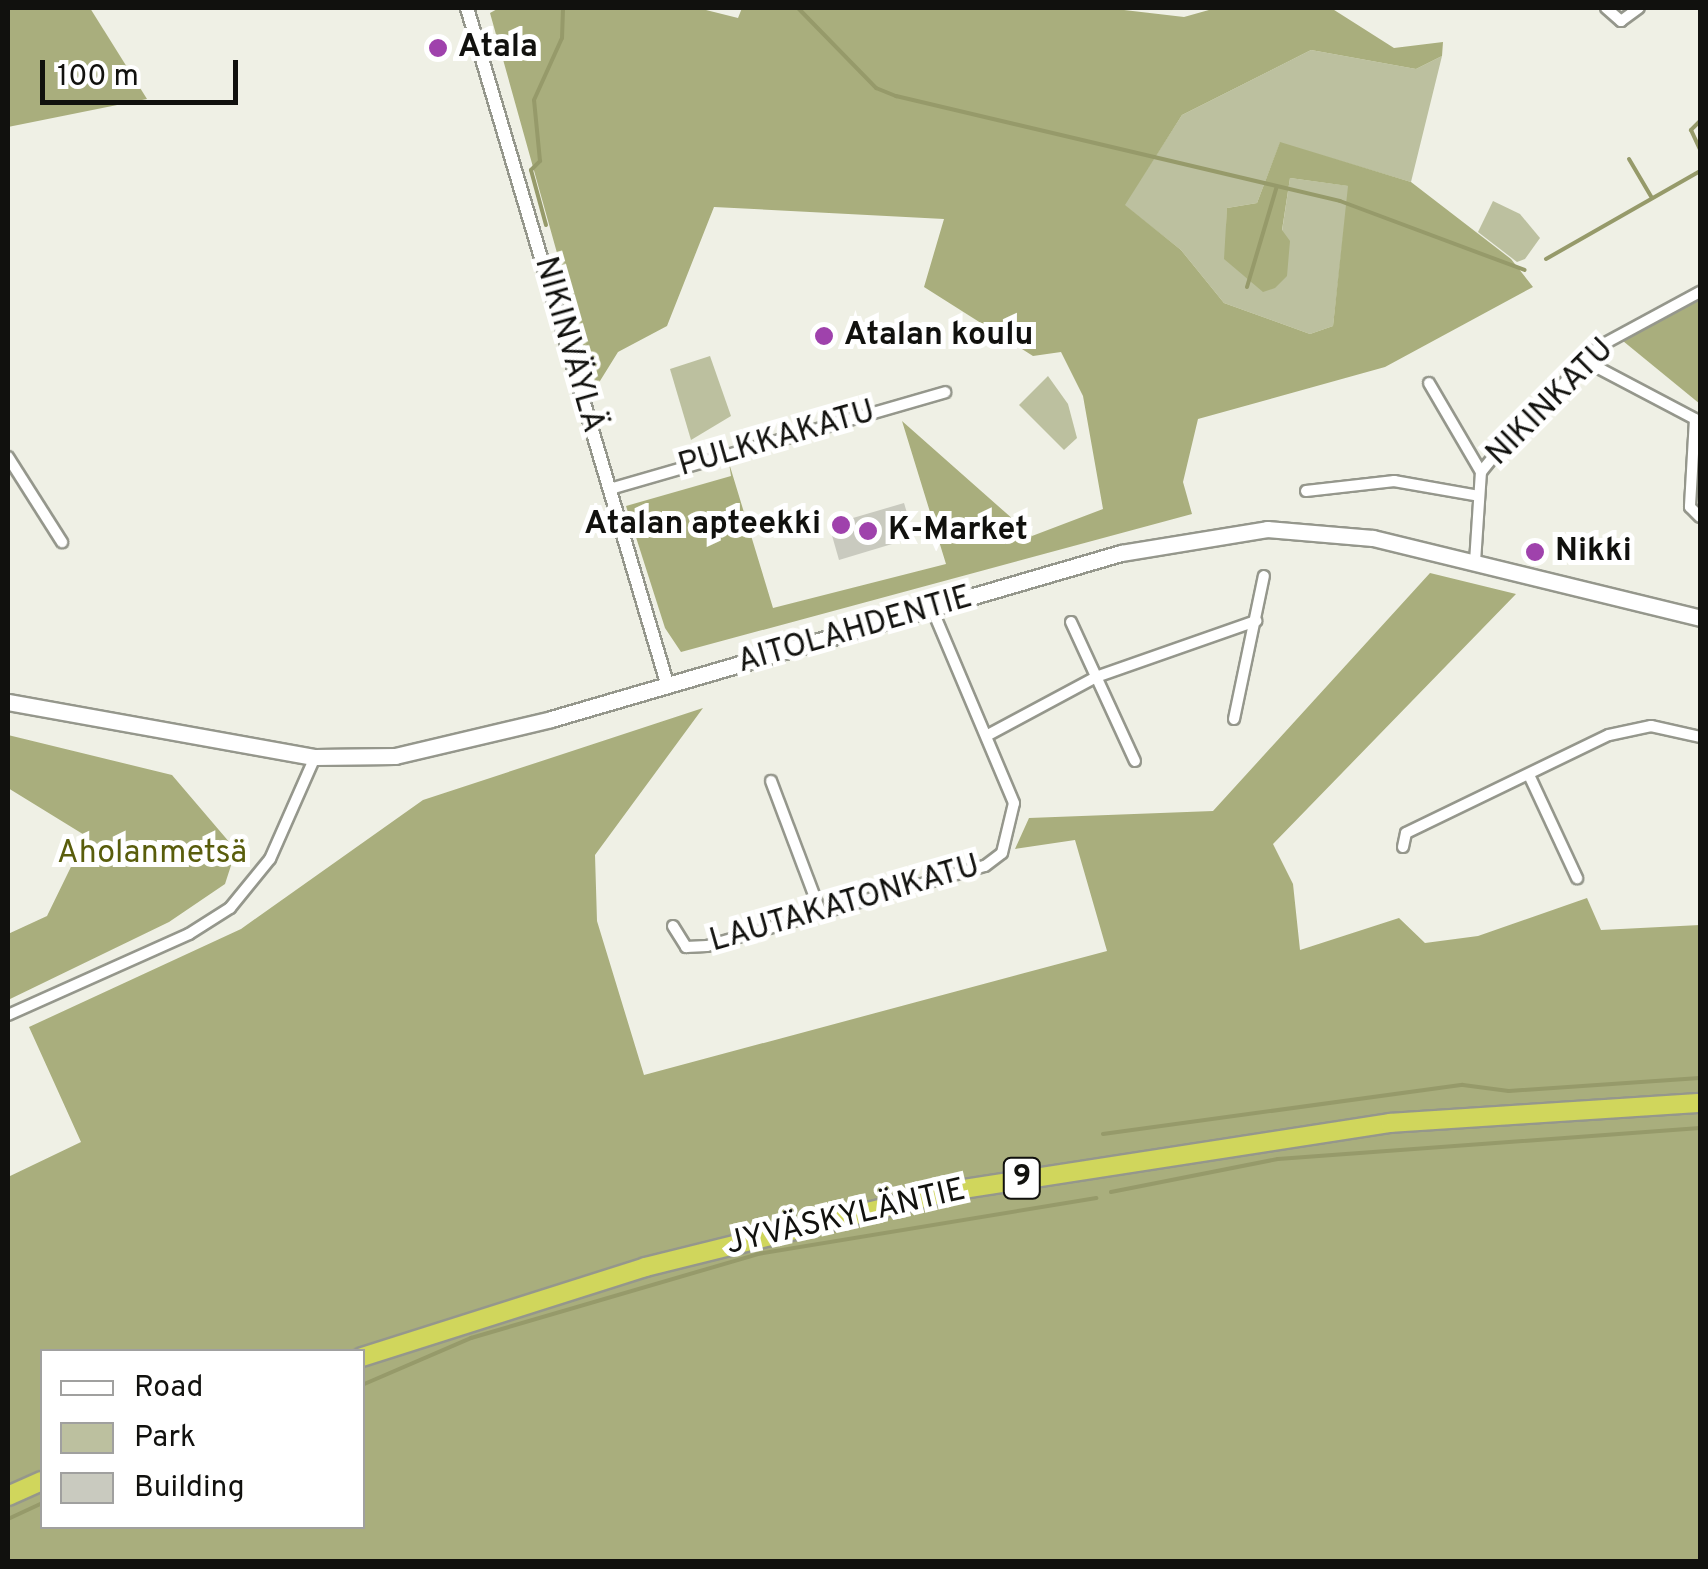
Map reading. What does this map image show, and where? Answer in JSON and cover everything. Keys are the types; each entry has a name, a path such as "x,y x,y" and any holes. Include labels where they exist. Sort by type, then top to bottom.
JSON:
{"highway":[{"name":"JYVÄSKYLÄNTIE","path":"365,1356 645,1267 958,1190 1390,1123 1700,1103"},
{"path":"8,1496 40,1483"}],"main road":[{"name":"AITOLAHDENTIE","path":"8,702 315,757 371,759 450,747 1148,546 1236,531 1340,532 1700,618"}],"street":[{"name":"NIKINVÄYLÄ","path":"466,8 667,684"},
{"path":"1606,8 1621,21 1640,8"},
{"name":"NIKINKATU","path":"1475,562 1482,472 1600,346 1700,292"},
{"path":"1587,362 1695,419 1697,515"},
{"path":"1429,384 1482,472"},
{"name":"PULKKAKATU","path":"610,489 945,392"},
{"path":"8,457 62,542"},
{"path":"1306,492 1394,481 1479,496"},
{"path":"1234,719 1264,576"},
{"name":"LAUTAKATONKATU","path":"673,926 680,942 695,948 995,861 1016,814 988,736 932,609"},
{"path":"988,736 1096,676 1256,621"},
{"path":"1071,622 1134,761"},
{"path":"1404,847 1406,833 1627,729 1700,738"},
{"path":"8,1015 189,934 230,908 270,859 315,757"},
{"path":"1529,774 1577,878"},
{"path":"771,781 781,790 820,910"}],"green space":[{"path":"8,8 90,8 147,99 8,127"},
{"path":"499,8 698,8 738,18 742,8 1107,8 1184,17 1216,8 1331,8 1394,48 1443,42 1442,56 1416,69 1311,50 1182,115 1125,205 1181,250 1224,303 1310,334 1333,326 1348,186 1290,178 1282,230 1290,241 1287,276 1275,288 1263,292 1224,259 1227,208 1257,203 1280,142 1411,182 1511,259 1533,287 1385,367 1198,419 1183,482 1192,514 681,652 665,628 626,506 731,476 729,463 773,608 946,564 902,421 1032,536 1103,509 1083,396 1061,352 1033,356 924,287 944,219 714,207 667,326 618,352 595,389 490,13"},
{"path":"1311,50 1416,69 1442,56 1411,182 1280,143 1257,203 1227,208 1226,240 1282,231 1290,178 1349,186 1333,326 1310,334 1224,303 1181,250 1124,205 1182,115"},
{"path":"1493,201 1520,214 1540,238 1525,259 1517,262 1478,232"},
{"path":"1700,300 1700,404 1623,341"},
{"path":"710,356 731,416 691,440 670,369"},
{"path":"1048,376 1068,404 1077,438 1064,450 1019,405"},
{"path":"1430,573 1516,594 1273,844 1293,884 1300,950 1399,918 1425,943 1478,936 1587,898 1601,930 1700,925 1700,1561 8,1561 8,1177 81,1142 29,1027 241,929 423,800 703,708 595,855 597,921 644,1075 1107,951 1075,840 1015,849 1029,818 1213,811"},
{"name":"Aholanmetsä","path":"8,735 172,775 236,850 225,884 169,922 8,1000 8,934 47,916 86,836 8,788"}],"building":[{"name":"K-Market","path":"904,503 911,526 902,541 839,560 829,525"}],"waterway":[{"path":"546,225 531,170 540,161 534,100 562,38 563,8"},
{"path":"798,8 876,88 896,96 1340,201 1525,270"},
{"path":"1700,121 1691,130 1700,149"},
{"path":"1629,159 1652,198"},
{"path":"1546,259 1700,171"},
{"path":"1247,287 1277,186"},
{"path":"1103,1134 1463,1085 1509,1091 1700,1078"},
{"path":"1111,1192 1278,1159 1700,1128"},
{"path":"365,1384 471,1338 758,1254 1096,1198"},
{"path":"8,1519 40,1504"}],"place":[{"name":"Atala","path":"438,48"},
{"name":"Atalan koulu","path":"824,336"},
{"name":"Atalan apteekki","path":"841,525"},
{"name":"K-Market","path":"868,531"},
{"name":"Nikki","path":"1535,552"}]}
